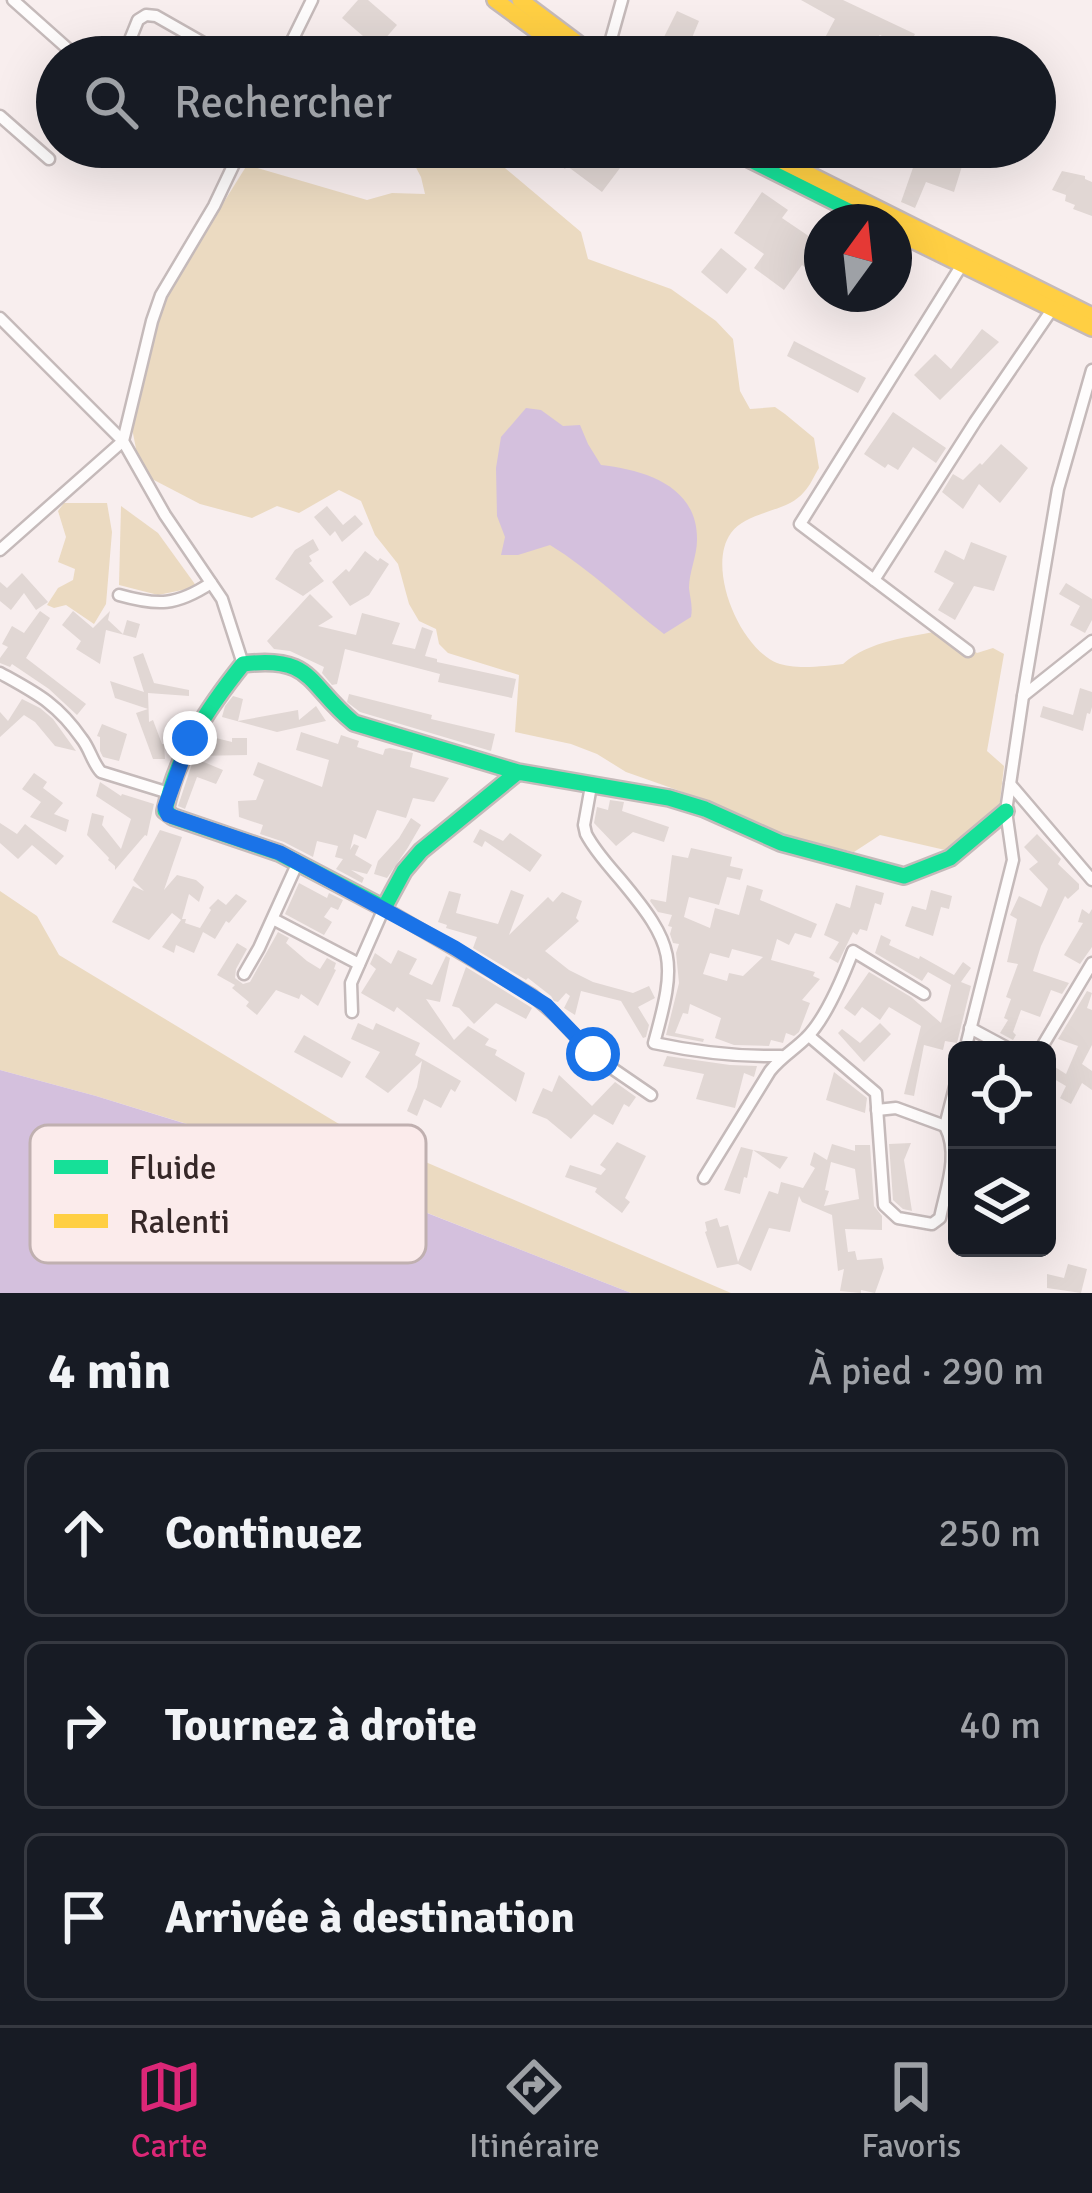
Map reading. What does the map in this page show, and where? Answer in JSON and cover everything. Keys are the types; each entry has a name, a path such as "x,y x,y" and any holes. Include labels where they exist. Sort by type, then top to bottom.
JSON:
{"street":[{"path":"13,0 53,36"},
{"path":"294,36 311,0"},
{"path":"495,0 544,36"},
{"path":"520,0 568,36"},
{"path":"613,36 622,0"},
{"path":"132,36 138,20 146,15 191,36"},
{"path":"0,116 36,148"},
{"path":"0,550 123,441 161,296 232,168"},
{"path":"767,168 839,204"},
{"path":"793,168 933,243 1092,316"},
{"path":"912,237 933,243 1092,328"},
{"path":"963,263 800,524 968,651"},
{"path":"874,580 1053,308"},
{"path":"0,318 123,441 227,610 244,664"},
{"path":"966,1041 1013,860 1006,811 1023,696 1058,489 1092,370"},
{"path":"119,595 153,604 187,596 211,583"},
{"path":"1023,696 1092,641"},
{"path":"651,1095 597,1058 532,995 384,908 298,862 168,815 169,793 190,738 244,664 275,659 302,668 340,714 354,723 518,772 690,804 781,843 904,876 950,857 1006,811"},
{"path":"0,673 54,704 85,742 101,772 169,793"},
{"path":"352,1012 351,983 404,871 421,851 518,772"},
{"path":"1010,784 1092,880"},
{"path":"591,786 586,835 645,909 667,951 669,985 654,1043 748,1057 781,1056"},
{"path":"244,974 298,862"},
{"path":"273,919 359,964"},
{"path":"704,1178 781,1056 809,1036 854,951 924,994"},
{"path":"1045,1041 1092,964"},
{"path":"970,1028 994,1041"},
{"path":"809,1036 876,1093 884,1205 898,1218 932,1224 940,1218 953,1154 945,1126 948,1114"},
{"path":"878,1110 896,1108 945,1126"}],"shaded area":[{"path":"245,168 367,200 392,193 425,194 416,168 505,168 581,232 588,259 671,289 733,339 740,391 750,409 775,407 814,438 819,468 797,499 747,520 731,533 722,565 739,624 763,654 792,666 843,664 878,645 944,630 977,653 993,648 1004,654 987,751 1004,766 999,810 945,850 880,835 854,852 757,830 680,791 626,772 597,754 515,732 519,675 448,653 439,644 436,629 419,621 409,604 398,564 375,535 361,501 339,490 299,513 277,506 252,518 200,504 152,479 137,454 131,423 148,362 151,302"},
{"path":"526,408 541,410 563,426 580,425 601,465 651,477 689,506 697,540 689,582 691,617 664,634 550,545 501,555 505,537 497,516 496,468 501,437"},
{"path":"64,503 107,503 112,532 106,604 94,624 66,605 47,605 58,588 73,580 75,569 58,562 66,537 58,511"},
{"path":"121,506 158,533 197,587 158,595 119,585"},
{"path":"0,891 37,916 59,955 341,1125 190,1125 0,1070"},
{"path":"0,1070 190,1125 30,1125 30,1263 426,1263 426,1213 631,1293 0,1293"},
{"path":"426,1162 731,1293 631,1293 426,1212"}],"building":[{"path":"358,0 368,0 397,25 387,36 363,36 342,18"},
{"path":"801,0 843,0 915,34 826,36 835,19"},
{"path":"677,11 699,21 693,36 664,36"},
{"path":"570,168 620,168 602,192"},
{"path":"913,168 961,168 954,192 926,182 915,208 901,202"},
{"path":"1062,171 1092,182 1092,216 1073,209 1066,195 1052,190"},
{"path":"762,192 788,210 782,218 804,233 804,266 784,290 754,268 764,254 734,233"},
{"path":"721,248 747,269 727,294 701,272"},
{"path":"982,329 999,342 940,400 914,375 935,354 951,369"},
{"path":"794,341 866,378 858,393 787,356"},
{"path":"893,412 946,448 936,463 913,447 898,470 888,464 885,468 864,454"},
{"path":"1001,444 1028,468 1000,503 979,484 963,509 942,492 953,474 963,480"},
{"path":"327,506 343,525 355,515 363,524 342,542 335,531 330,536 314,517"},
{"path":"313,539 319,550 309,556 309,563 324,581 303,596 275,579 295,550"},
{"path":"971,542 1007,556 994,591 974,586 955,620 938,610 954,583 934,572 945,550 964,560"},
{"path":"365,551 389,564 369,595 350,606 332,582 346,569 349,572"},
{"path":"22,573 48,602 36,610 24,593 11,610 0,601 0,582 7,588"},
{"path":"1066,583 1092,599 1092,620 1085,633 1070,625 1080,606 1059,594"},
{"path":"310,594 333,617 318,626 356,635 362,613 400,623 392,644 415,649 422,627 433,631 425,656 516,679 512,698 438,682 440,674 345,649 337,684 332,685 322,673 324,667 274,649 267,641"},
{"path":"40,611 50,618 26,658 86,704 77,715 12,664 0,663 8,647 2,644 12,626 24,633"},
{"path":"73,611 93,628 110,611 108,620 123,634 127,620 140,624 136,638 106,630 100,664 76,649 81,641 62,625"},
{"path":"143,653 154,683 189,690 189,696 148,693 149,722 153,720 164,744 165,759 153,759 136,713 148,709 115,698 110,681 144,692 133,657"},
{"path":"1080,688 1092,692 1083,731 1040,717 1043,706 1073,715"},
{"path":"349,694 495,734 491,751 360,712 347,702"},
{"path":"233,696 243,699 238,721 298,710 299,720 316,706 326,721 277,732 222,717"},
{"path":"22,699 53,719 76,751 55,746 24,715 0,737 0,712 8,721"},
{"path":"102,724 127,734 119,761 103,757 100,751 97,736"},
{"path":"211,728 208,736 232,742 232,738 247,738 247,755 195,756"},
{"path":"301,732 338,744 341,735 359,741 357,747 383,755 390,748 413,753 410,767 449,778 434,802 413,798 406,818 377,810 366,839 354,834 350,850 354,844 359,846 355,855 372,865 367,874 351,870 364,878 362,883 336,869 343,859 335,857 338,846 317,841 313,857 260,834 263,825 239,817 238,801 256,800 264,780 253,775 258,762 322,787 329,760 296,750"},
{"path":"194,758 223,770 216,784 197,777 185,809 178,806"},
{"path":"34,773 47,782 43,788 63,803 54,814 69,820 66,832 30,817 41,802 22,789"},
{"path":"100,782 121,796 154,804 147,836 115,870 87,835 92,813 104,816 102,825 121,849 131,819 96,796"},
{"path":"610,800 624,802 622,811 669,827 664,842 633,832 616,846 594,823 597,807 608,810"},
{"path":"411,818 421,825 407,849 387,878 374,874 378,861"},
{"path":"0,823 17,834 25,824 64,856 56,865 32,845 18,859 0,843"},
{"path":"480,829 503,841 510,833 542,855 530,872 485,841 482,847 473,842"},
{"path":"160,830 182,837 164,890 177,875 204,887 199,902 189,894 185,923 200,928 218,899 226,905 236,894 247,901 215,939 203,932 194,953 176,945 174,953 162,947 181,920 172,913 149,940 112,922 133,886 144,891 133,880"},
{"path":"1037,834 1061,859 1058,864 1079,889 1068,899 1065,896 1033,971 1069,983 1062,994 1051,990 1040,1017 1021,1010 1013,1040 1000,1033 1008,1020 1004,1018 1011,999 1006,997 1018,964 1007,962 1017,919 1010,915 1019,896 1041,907 1048,889 1029,869 1038,862 1024,847"},
{"path":"691,848 732,857 730,866 743,869 740,880 727,877 719,905 689,897 684,917 710,928 715,908 739,915 747,885 763,890 760,900 817,924 811,938 795,933 789,945 777,939 771,960 815,972 813,976 820,979 802,1000 810,1003 799,1032 794,1036 786,1033 783,1043 734,1045 715,1038 721,1018 690,1004 675,1033 703,1042 666,1035 679,983 679,944 673,943 668,926 672,915 658,912 650,901 666,902 672,855 688,858","holes":["732,949 763,957 743,976 729,973 727,981 703,974 710,953 729,958"]},
{"path":"299,883 327,898 329,893 343,900 338,910 331,907 324,917 332,922 324,935 285,914"},
{"path":"856,885 884,893 881,905 875,903 867,931 853,932 838,963 829,958 839,942 824,935 836,903 850,908"},
{"path":"511,890 524,895 509,935 548,897 553,902 562,892 582,901 579,921 545,951 593,982 633,993 649,986 655,998 638,1007 649,1025 646,1037 621,1001 581,991 575,1015 564,1008 570,996 566,993 554,1001 528,978 473,948 477,937 438,922 449,891 461,894 456,913 498,924"},
{"path":"931,890 952,896 949,909 941,907 933,936 905,926 912,906 926,910"},
{"path":"1082,909 1089,914 1092,909 1092,947 1080,964 1064,955 1083,923 1078,922"},
{"path":"278,932 307,961 320,969 327,958 336,963 336,970 318,1006 301,994 299,999 276,990 257,1015 232,988 235,985 217,975 237,943 247,949 235,978 243,984 250,982"},
{"path":"881,935 891,940 889,945 954,975 963,962 971,968 961,982 971,986 957,1041 945,1041 943,1050 924,1045 914,1096 904,1094 921,1026 889,1007 880,1020 862,1007 855,1016 844,1008 869,972 911,997 941,1023 951,985 928,972 922,981 875,953"},
{"path":"398,950 417,959 409,974 432,985 446,956 450,958 440,1002 426,999 454,1040 468,1026 489,1039 485,1045 497,1050 495,1055 525,1073 516,1102 397,1007 394,1012 361,993 376,969 370,964 375,953 391,964"},
{"path":"466,967 532,1008 526,1019 496,1003 474,1024 452,1006"},
{"path":"1087,991 1092,993 1087,1008 1092,1010 1092,1045 1082,1064 1092,1071 1092,1090 1082,1083 1071,1104 1060,1098 1066,1086 1056,1080 1056,1068 1066,1074 1078,1046 1058,1039"},
{"path":"358,1023 373,1030 376,1023 420,1043 415,1055 461,1081 455,1092 451,1089 441,1108 424,1099 417,1116 407,1111 422,1061 388,1093 365,1077 380,1052 351,1039"},
{"path":"880,1023 891,1034 864,1062 838,1033 842,1029 860,1043"},
{"path":"304,1035 351,1062 342,1078 294,1052"},
{"path":"667,1056 757,1066 754,1077 744,1073 735,1108 696,1099 704,1074 663,1066"},
{"path":"834,1072 867,1098 865,1113 826,1100"},
{"path":"559,1075 592,1106 615,1082 636,1097 629,1107 624,1104 613,1125 594,1114 571,1139 532,1113 543,1088 552,1092"},
{"path":"617,1142 646,1156 622,1213 595,1192 597,1188 565,1177 570,1165 601,1175 606,1169 600,1165"},
{"path":"911,1143 904,1160 912,1211 893,1200 889,1144"},
{"path":"832,1144 855,1151 855,1145 870,1145 874,1206 882,1216 882,1230 845,1229 848,1252 855,1251 857,1260 882,1258 884,1268 875,1293 840,1291 844,1269 838,1271 832,1215 802,1202 799,1196 790,1232 769,1228 751,1271 738,1264 717,1268 705,1222 717,1218 720,1227 728,1225 738,1262 769,1191 778,1194 781,1182 803,1188 815,1168 810,1165 814,1152 827,1160","holes":["831,1162 855,1169 859,1199 824,1206"]},
{"path":"741,1147 753,1150 740,1194 724,1190"},
{"path":"753,1150 788,1157 780,1169"},
{"path":"1068,1264 1087,1269 1081,1293 1047,1288 1047,1274 1064,1278"}],"traffic: fast":[{"path":"767,168 839,204"},
{"path":"518,772 354,723 297,669 266,662 243,664 195,733 165,811 279,853 384,908 421,851 518,772 669,798 781,843 904,876 950,858 1006,811"}],"traffic: slow":[{"path":"495,0 544,36"},
{"path":"520,0 568,36"},
{"path":"796,168 1092,316"},
{"path":"912,240 1092,328"}],"route":[{"path":"190,738 165,807 168,815 280,853 384,908 532,995 593,1054"}]}
